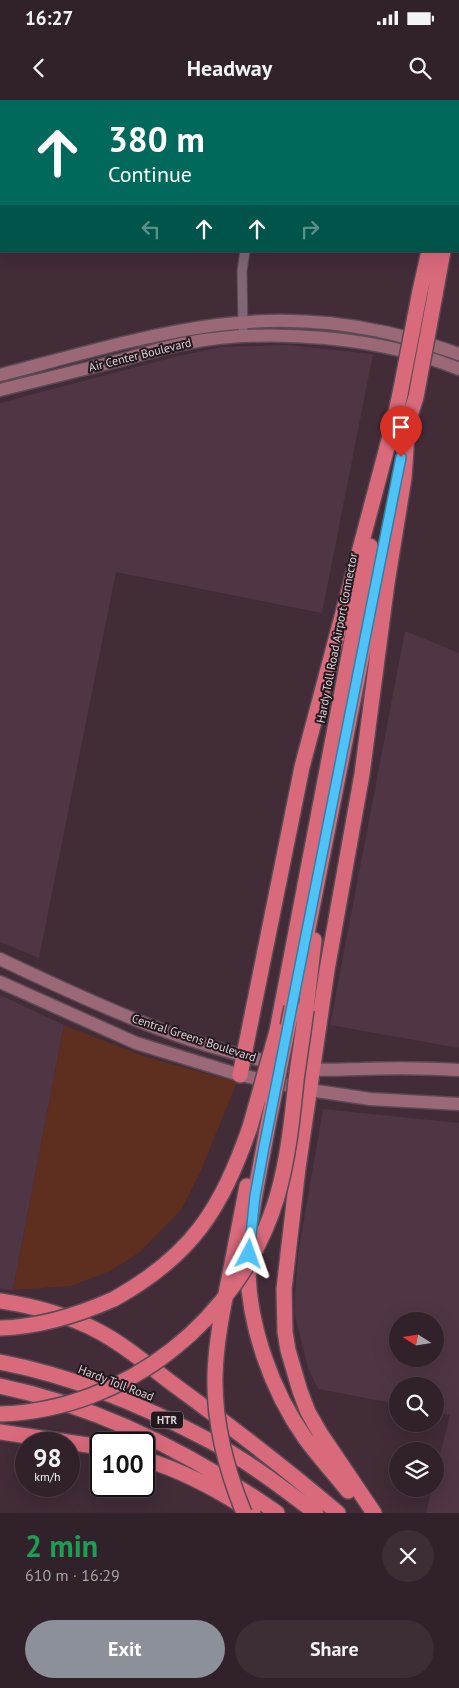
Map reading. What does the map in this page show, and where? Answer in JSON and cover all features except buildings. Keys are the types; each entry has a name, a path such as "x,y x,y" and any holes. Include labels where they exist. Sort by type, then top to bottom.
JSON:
{"highway":[{"name":"Hardy Toll Road Airport Connector","path":"293,1008 401,420 416,397 428,293 429,252"},
{"name":"Hardy Toll Road Airport Connector","path":"259,1128 277,1031 293,1008 322,879 401,420 400,394 428,293 443,252"},
{"path":"240,1075 302,766 401,420"},
{"path":"374,1513 308,1412 296,1378 287,1341 284,1310 286,1274 300,1159 332,940 362,774 386,583 404,478 401,420"},
{"path":"244,1513 226,1462 219,1430 215,1376 221,1322 259,1128 293,1008"},
{"path":"0,1414 25,1411 77,1400 129,1378 158,1361 184,1341 217,1308 243,1273 263,1236 277,1196 290,1138 293,1008"},
{"path":"0,1328 46,1323 76,1314 114,1299 150,1278 192,1239 214,1209 259,1128"},
{"path":"259,1128 255,1196 249,1239 249,1286 257,1331 271,1376 292,1418 320,1458 367,1513"},
{"path":"0,1301 28,1305 49,1311 80,1322 107,1336 195,1400 338,1513"},
{"name":"Hardy Toll Road","path":"0,1362 83,1385 141,1407 221,1447 269,1478 316,1513"},
{"name":"HTR","path":"0,1386 68,1405 140,1432 223,1477 277,1513"},
{"path":"0,1432 90,1445"},
{"path":"155,1463 202,1482 253,1513"}],"street":[{"path":"244,336 242,322 242,272 245,252"},
{"name":"Air Center Boulevard","path":"0,375 180,331 242,322 337,324 380,331 459,354"},
{"path":"393,349 396,335"},
{"name":"Air Center Boulevard","path":"0,389 187,343 244,336 311,337 393,349 447,364 459,370"},
{"path":"106,348 111,362"},
{"name":"Central Greens Boulevard","path":"0,959 143,1024 244,1056 313,1070 419,1067 459,1070"},
{"name":"Central Greens Boulevard","path":"0,982 136,1043 240,1075 310,1090 370,1099 459,1104"},
{"path":"136,1043 143,1024"}],"shaded area":[{"path":"288,345 373,354 322,613 116,572 39,958 0,942 0,403 174,357 221,347"},
{"path":"405,631 459,653 459,1048 330,1025"},
{"path":"0,995 64,1025 13,1290 0,1289"},
{"path":"64,1025 146,1057 237,1082 200,1173 181,1210 139,1253 110,1271 71,1286 13,1290"},
{"path":"323,1109 459,1123 459,1513 426,1513 430,1497 444,1497 443,1442 450,1415 444,1413 444,1377 389,1377 389,1402 318,1389 308,1368 294,1311 298,1254"}],"route":[{"path":"249,1254 249,1239 255,1196 264,1147 401,457"}]}
